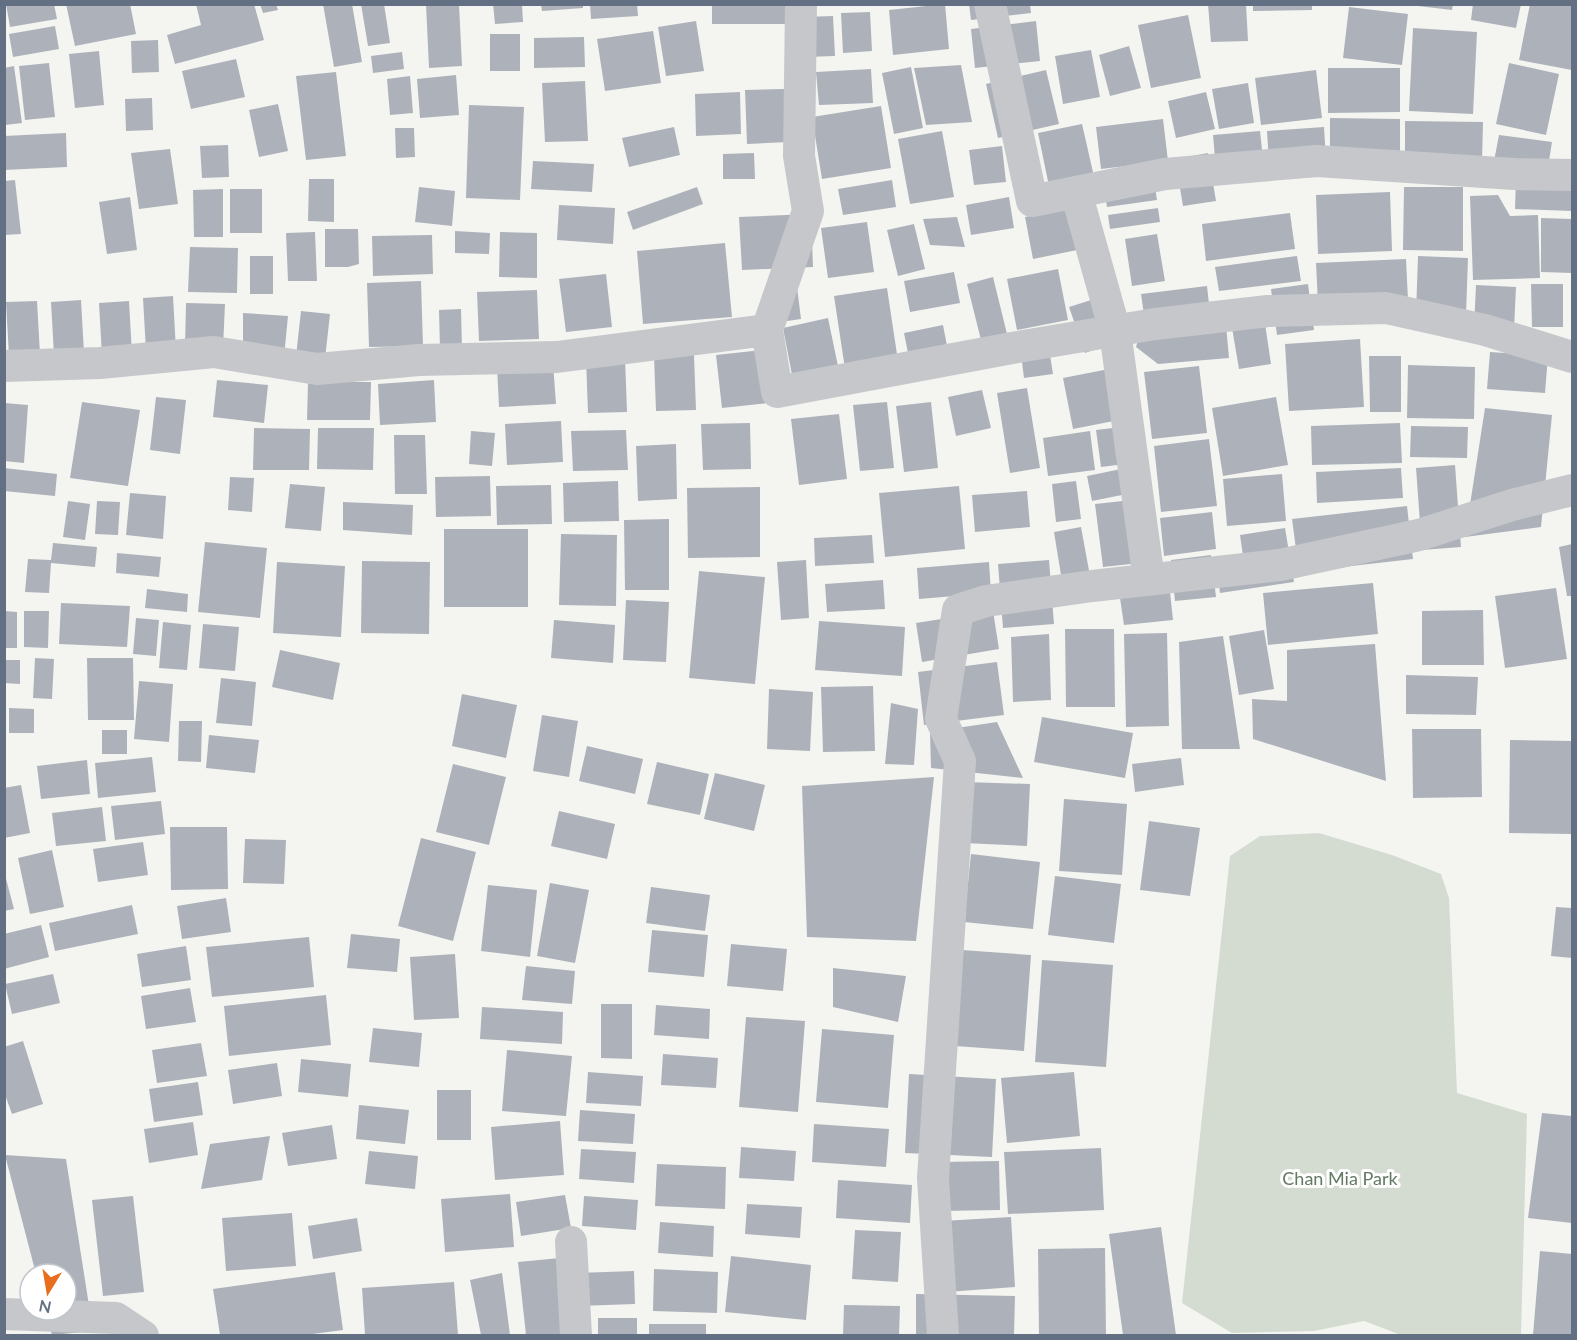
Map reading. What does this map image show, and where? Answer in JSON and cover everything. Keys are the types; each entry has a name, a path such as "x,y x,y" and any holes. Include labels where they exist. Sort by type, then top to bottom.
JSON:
{"street":[{"path":"801,4 799,156 808,211 767,330 777,392 1155,324 1268,311 1386,308 1485,330 1572,357"},
{"path":"990,4 1032,201 1166,174 1317,161 1514,174 1572,175"},
{"path":"1076,192 1115,331 1149,580"},
{"path":"4,366 100,363 214,352 317,369 419,360 557,357 767,330"},
{"path":"943,1335 933,1178 960,761 941,719 958,610 986,601 1280,565 1419,535 1512,505 1572,490"},
{"path":"571,1242 576,1335"},
{"path":"4,1314 116,1318 143,1335"}],"green space":[{"name":"Chan Mia Park","path":"1319,833 1392,855 1441,874 1449,898 1457,1093 1527,1114 1521,1335 1401,1335 1364,1321 1314,1331 1232,1333 1182,1303 1230,856 1260,836"}],"building":[{"path":"6,4 54,4 57,19 10,27"},
{"path":"66,4 130,4 136,34 75,46"},
{"path":"196,4 254,4 264,40 175,64 167,35 201,25"},
{"path":"260,4 276,4 278,10 263,13"},
{"path":"323,4 352,4 362,62 334,67"},
{"path":"361,4 384,4 390,43 368,46"},
{"path":"426,4 459,4 462,66 429,68"},
{"path":"493,4 522,4 523,22 495,24"},
{"path":"541,4 583,4 583,8 542,11"},
{"path":"590,4 637,4 638,16 591,19"},
{"path":"712,4 785,4 785,24 712,24"},
{"path":"945,4 949,49 893,55 889,10"},
{"path":"969,4 1030,4 1031,13 971,20"},
{"path":"1208,4 1246,4 1248,41 1211,42"},
{"path":"1253,4 1312,4 1312,10 1253,11"},
{"path":"1418,4 1453,4 1452,10 1418,6"},
{"path":"1473,4 1521,4 1516,28 1471,20"},
{"path":"1530,4 1572,4 1572,70 1519,60"},
{"path":"1349,7 1408,14 1402,65 1343,58"},
{"path":"870,12 872,51 843,53 841,13"},
{"path":"1188,15 1201,78 1151,88 1138,25"},
{"path":"833,16 835,56 806,57 804,17"},
{"path":"696,21 704,71 666,76 658,27"},
{"path":"1036,21 1040,61 975,68 971,29"},
{"path":"55,26 59,49 13,57 9,34"},
{"path":"1413,28 1477,32 1473,114 1409,111"},
{"path":"653,31 661,83 605,91 597,39"},
{"path":"490,34 520,34 520,71 490,71"},
{"path":"584,37 585,67 534,68 534,38"},
{"path":"158,40 159,72 132,73 131,41"},
{"path":"1129,46 1141,88 1110,96 1099,55"},
{"path":"1091,50 1100,97 1063,104 1055,56"},
{"path":"99,51 104,105 75,108 69,54"},
{"path":"402,52 404,69 373,73 371,56"},
{"path":"236,59 245,97 191,109 182,71"},
{"path":"49,63 55,117 25,120 19,66"},
{"path":"1509,63 1559,74 1546,135 1496,124"},
{"path":"961,65 972,122 926,125 914,68"},
{"path":"14,66 22,123 5,125 4,68"},
{"path":"911,67 923,128 894,134 882,73"},
{"path":"1328,68 1400,68 1400,112 1328,113"},
{"path":"871,69 873,103 819,105 816,72"},
{"path":"1046,70 1059,124 998,138 986,84"},
{"path":"1316,70 1322,118 1261,125 1255,78"},
{"path":"336,72 346,156 306,160 296,76"},
{"path":"456,75 459,115 420,118 417,79"},
{"path":"410,76 413,113 390,115 387,79"},
{"path":"585,81 588,141 545,142 542,83"},
{"path":"1248,83 1254,123 1219,129 1212,89"},
{"path":"784,89 788,142 747,144 745,90"},
{"path":"740,92 741,134 696,136 695,94"},
{"path":"1206,92 1215,129 1176,138 1168,101"},
{"path":"152,98 153,130 126,131 125,99"},
{"path":"278,104 288,151 259,157 249,110"},
{"path":"469,105 524,107 520,200 466,198"},
{"path":"881,106 891,168 822,179 812,117"},
{"path":"1330,118 1400,119 1400,171 1330,171"},
{"path":"1163,119 1168,161 1101,169 1096,127"},
{"path":"1405,121 1483,122 1482,162 1405,160"},
{"path":"1082,124 1095,181 1050,191 1038,133"},
{"path":"674,127 680,155 629,167 622,138"},
{"path":"1324,127 1327,176 1270,180 1267,131"},
{"path":"395,128 414,128 415,157 396,158"},
{"path":"942,131 954,197 910,204 898,139"},
{"path":"1260,131 1265,178 1217,182 1213,135"},
{"path":"66,133 67,167 4,170 4,136"},
{"path":"1499,135 1552,142 1548,167 1494,161"},
{"path":"228,145 229,177 202,178 200,146"},
{"path":"1002,146 1006,182 974,185 969,150"},
{"path":"170,149 178,204 139,209 131,153"},
{"path":"754,153 755,179 723,179 723,154"},
{"path":"1208,153 1216,201 1183,206 1175,159"},
{"path":"533,161 594,164 592,192 531,189"},
{"path":"1516,177 1572,180 1572,211 1515,209"},
{"path":"309,179 334,179 334,222 308,221"},
{"path":"15,180 21,234 4,235 4,181"},
{"path":"892,180 896,207 843,215 838,189"},
{"path":"419,187 455,191 452,226 415,222"},
{"path":"697,187 703,204 633,230 627,212"},
{"path":"1155,187 1157,200 1107,207 1105,193"},
{"path":"1404,187 1463,187 1463,251 1403,250"},
{"path":"223,189 223,237 194,237 193,190"},
{"path":"230,189 262,189 262,233 230,233"},
{"path":"1390,192 1392,251 1318,254 1316,195"},
{"path":"1498,195 1510,216 1538,215 1540,278 1473,280 1470,196"},
{"path":"130,197 137,250 107,254 99,202"},
{"path":"1009,197 1014,228 971,235 966,205"},
{"path":"559,205 615,208 613,244 557,240"},
{"path":"1078,206 1087,248 1033,259 1025,217"},
{"path":"1158,208 1160,222 1110,229 1108,215"},
{"path":"1290,213 1295,249 1206,261 1202,224"},
{"path":"811,214 813,267 742,270 739,217"},
{"path":"957,217 965,247 930,245 923,219"},
{"path":"1541,218 1572,219 1572,273 1541,272"},
{"path":"867,222 874,272 828,278 821,228"},
{"path":"914,224 925,269 898,276 887,230"},
{"path":"325,229 358,229 359,264 348,267 325,267"},
{"path":"455,231 490,233 489,254 455,253"},
{"path":"315,232 317,281 288,281 286,233"},
{"path":"500,232 537,233 537,278 499,277"},
{"path":"1157,234 1165,281 1132,286 1125,239"},
{"path":"432,235 433,274 373,276 372,236"},
{"path":"725,243 732,317 643,324 637,251"},
{"path":"190,247 238,248 237,293 188,292"},
{"path":"250,256 273,256 273,294 250,294"},
{"path":"1297,256 1301,281 1219,291 1215,267"},
{"path":"1418,256 1468,258 1466,315 1416,313"},
{"path":"1406,259 1408,300 1318,304 1316,263"},
{"path":"1058,269 1068,320 1017,330 1007,279"},
{"path":"954,272 960,303 910,312 904,281"},
{"path":"606,274 612,327 566,332 559,279"},
{"path":"993,277 1008,338 982,344 967,284"},
{"path":"421,281 423,346 369,347 367,283"},
{"path":"1308,284 1314,330 1277,335 1271,289"},
{"path":"1531,284 1563,284 1563,327 1532,327"},
{"path":"1476,285 1516,287 1514,329 1474,327"},
{"path":"1207,286 1210,313 1145,321 1141,294"},
{"path":"797,287 801,319 767,324 763,292"},
{"path":"887,288 898,361 845,369 834,296"},
{"path":"537,290 539,339 479,341 477,292"},
{"path":"173,296 176,350 146,351 143,298"},
{"path":"1104,296 1120,341 1085,353 1069,307"},
{"path":"81,300 84,353 54,355 51,302"},
{"path":"37,301 40,354 9,356 6,302"},
{"path":"129,301 132,354 102,356 99,303"},
{"path":"186,303 225,304 223,348 185,346"},
{"path":"461,309 462,350 440,350 439,310"},
{"path":"301,311 330,314 325,359 296,356"},
{"path":"243,313 288,316 284,357 243,352"},
{"path":"1264,317 1271,364 1239,369 1231,322"},
{"path":"828,318 839,371 793,380 783,328"},
{"path":"943,325 948,351 909,358 904,333"},
{"path":"1226,325 1229,358 1158,364 1136,347 1140,333"},
{"path":"1360,339 1364,407 1289,411 1285,344"},
{"path":"1049,349 1053,374 1024,378 1021,354"},
{"path":"762,350 768,403 722,408 716,355"},
{"path":"1490,352 1548,356 1545,393 1487,389"},
{"path":"694,355 696,410 656,411 654,356"},
{"path":"1369,356 1401,356 1401,412 1370,412"},
{"path":"625,357 627,412 588,413 586,359"},
{"path":"553,363 556,404 499,407 497,366"},
{"path":"1408,365 1475,367 1474,419 1407,418"},
{"path":"1199,366 1207,433 1152,439 1144,372"},
{"path":"1114,368 1124,419 1073,429 1063,378"},
{"path":"217,380 268,385 264,423 213,417"},
{"path":"434,380 436,422 380,425 378,384"},
{"path":"308,382 371,382 370,420 307,420"},
{"path":"1027,388 1040,468 1010,473 997,393"},
{"path":"982,390 991,428 956,436 948,397"},
{"path":"156,397 186,400 180,454 150,450"},
{"path":"1276,397 1288,465 1223,476 1212,408"},
{"path":"82,402 140,410 128,486 70,478"},
{"path":"887,402 894,468 860,471 853,405"},
{"path":"931,402 938,468 904,472 896,406"},
{"path":"4,403 28,405 24,463 4,461"},
{"path":"1485,408 1552,415 1541,527 1465,537"},
{"path":"839,414 847,479 799,485 791,419"},
{"path":"561,421 563,462 507,465 505,424"},
{"path":"750,423 751,469 703,470 701,424"},
{"path":"1400,423 1402,463 1312,465 1311,426"},
{"path":"1411,426 1468,427 1467,458 1410,457"},
{"path":"1121,427 1125,464 1101,467 1096,430"},
{"path":"254,428 310,429 309,470 253,470"},
{"path":"318,428 374,428 373,470 317,469"},
{"path":"626,430 628,470 573,471 571,431"},
{"path":"471,431 495,433 492,466 469,464"},
{"path":"1090,431 1095,470 1048,476 1043,438"},
{"path":"394,435 425,435 427,494 395,494"},
{"path":"1209,439 1217,506 1161,512 1154,446"},
{"path":"676,444 677,499 638,501 636,446"},
{"path":"1455,465 1461,547 1422,550 1416,468"},
{"path":"4,468 57,474 55,496 4,491"},
{"path":"1126,468 1132,493 1092,501 1087,476"},
{"path":"1401,468 1403,498 1317,503 1316,472"},
{"path":"1282,474 1286,521 1227,526 1223,479"},
{"path":"490,476 491,516 436,517 435,477"},
{"path":"230,477 254,478 252,512 228,510"},
{"path":"618,481 619,521 564,522 563,483"},
{"path":"1076,481 1081,519 1056,522 1052,484"},
{"path":"290,484 325,487 321,531 285,528"},
{"path":"551,485 552,524 497,525 496,486"},
{"path":"959,486 965,549 885,557 879,493"},
{"path":"760,487 760,557 688,558 687,488"},
{"path":"1027,491 1030,527 975,532 972,495"},
{"path":"130,493 166,496 163,539 126,535"},
{"path":"1132,500 1140,563 1103,567 1095,504"},
{"path":"68,501 90,504 85,540 63,537"},
{"path":"97,501 120,502 118,535 95,534"},
{"path":"343,502 413,505 412,535 343,530"},
{"path":"1407,506 1413,559 1299,572 1292,519"},
{"path":"1212,512 1216,549 1164,556 1160,518"},
{"path":"669,519 669,590 625,590 624,520"},
{"path":"1081,527 1090,576 1062,581 1054,532"},
{"path":"1285,528 1294,582 1220,593 1215,560 1243,556 1240,535"},
{"path":"444,529 528,529 528,607 444,607"},
{"path":"561,534 617,535 616,606 559,605"},
{"path":"872,535 874,563 815,566 814,538"},
{"path":"205,542 267,548 260,618 198,612"},
{"path":"53,543 97,547 95,567 51,563 49,593 25,592 28,559 51,560"},
{"path":"1572,544 1572,596 1567,596 1559,547"},
{"path":"117,553 161,557 159,577 116,573"},
{"path":"1211,555 1216,597 1175,601 1171,560"},
{"path":"806,560 809,618 781,620 777,562"},
{"path":"1049,560 1054,624 1003,628 998,564"},
{"path":"362,561 430,562 429,634 361,633"},
{"path":"277,562 345,566 341,637 273,633"},
{"path":"989,562 991,593 919,599 917,568"},
{"path":"699,571 765,577 755,684 689,678"},
{"path":"883,580 885,609 827,612 825,584"},
{"path":"1373,583 1378,634 1268,645 1263,593"},
{"path":"1556,588 1567,659 1505,668 1495,596"},
{"path":"147,589 188,594 187,612 145,608"},
{"path":"1170,592 1173,620 1124,625 1120,598"},
{"path":"626,600 669,602 666,662 623,660"},
{"path":"61,603 130,606 127,647 59,644"},
{"path":"1483,610 1484,665 1422,665 1422,611"},
{"path":"4,611 17,612 17,648 4,648"},
{"path":"24,611 49,611 48,648 24,647"},
{"path":"993,611 999,649 922,662 916,623"},
{"path":"136,618 159,620 156,656 133,654"},
{"path":"554,620 615,625 613,663 551,658"},
{"path":"819,621 905,627 902,676 815,670"},
{"path":"163,622 191,625 187,670 159,668"},
{"path":"203,624 239,627 235,671 199,668"},
{"path":"1065,629 1114,629 1115,707 1066,707"},
{"path":"1264,630 1274,689 1239,695 1229,636"},
{"path":"1167,633 1169,726 1126,727 1124,634"},
{"path":"1049,634 1051,700 1013,702 1011,637"},
{"path":"1223,636 1240,749 1182,749 1179,642"},
{"path":"1375,644 1386,781 1253,739 1252,699 1287,701 1287,650"},
{"path":"280,650 340,663 333,700 272,687"},
{"path":"35,658 54,659 52,699 33,698"},
{"path":"87,658 133,658 134,720 88,720"},
{"path":"4,660 20,660 20,684 4,683"},
{"path":"997,662 1004,715 924,725 918,672"},
{"path":"1406,675 1478,677 1476,715 1406,714"},
{"path":"221,678 256,682 252,726 216,723"},
{"path":"139,681 173,684 169,742 134,739"},
{"path":"873,686 875,751 823,752 821,687"},
{"path":"769,689 813,692 810,751 767,749"},
{"path":"462,694 517,705 506,758 452,746"},
{"path":"891,703 918,709 914,765 885,764"},
{"path":"9,708 34,709 34,733 9,733"},
{"path":"542,715 578,721 569,777 533,771"},
{"path":"1042,717 1133,733 1125,778 1034,762"},
{"path":"179,721 202,721 201,762 178,761"},
{"path":"997,722 1023,778 931,768 930,732"},
{"path":"1412,729 1481,729 1482,797 1413,798"},
{"path":"102,730 127,730 127,754 102,754"},
{"path":"209,735 259,740 255,773 206,768"},
{"path":"1510,740 1572,741 1572,834 1509,833"},
{"path":"587,746 643,759 635,794 579,781"},
{"path":"152,757 156,792 98,798 95,763"},
{"path":"1181,758 1184,785 1135,792 1132,764"},
{"path":"87,760 90,794 41,799 37,766"},
{"path":"657,762 709,774 700,815 647,804"},
{"path":"453,764 506,777 489,845 436,832"},
{"path":"715,773 765,785 754,831 704,819"},
{"path":"934,777 916,941 807,937 802,786"},
{"path":"966,782 1030,784 1027,846 964,843"},
{"path":"21,785 30,833 4,838 4,788"},
{"path":"1064,799 1127,804 1122,875 1059,871"},
{"path":"161,801 165,834 115,840 111,806"},
{"path":"102,807 106,841 56,846 52,813"},
{"path":"559,811 615,824 607,859 551,846"},
{"path":"1149,821 1200,828 1190,896 1140,890"},
{"path":"170,827 227,827 228,889 171,890"},
{"path":"421,838 476,852 453,941 398,926"},
{"path":"245,839 286,840 284,884 243,883"},
{"path":"143,842 148,875 98,882 93,849"},
{"path":"52,850 64,907 30,914 18,858"},
{"path":"971,854 1040,862 1033,929 964,922"},
{"path":"4,871 14,909 4,911"},
{"path":"1055,876 1121,884 1114,943 1048,935"},
{"path":"550,883 589,890 575,963 537,956"},
{"path":"488,885 537,890 530,957 481,951"},
{"path":"651,887 710,895 705,931 646,923"},
{"path":"226,898 231,932 182,939 177,906"},
{"path":"132,905 138,934 55,951 49,923"},
{"path":"1556,907 1572,908 1572,958 1551,956"},
{"path":"41,925 49,957 4,969 4,934"},
{"path":"652,930 708,935 704,977 648,972"},
{"path":"351,934 400,939 397,972 347,968"},
{"path":"309,937 314,987 212,997 206,947"},
{"path":"731,944 787,949 783,991 727,986"},
{"path":"186,946 191,980 142,987 137,954"},
{"path":"962,950 1031,955 1024,1051 955,1046"},
{"path":"455,954 459,1018 414,1020 410,957"},
{"path":"1042,960 1113,965 1106,1067 1035,1062"},
{"path":"526,966 575,971 572,1004 522,1000"},
{"path":"833,968 906,976 898,1022 833,1007"},
{"path":"53,974 60,1003 12,1014 5,984"},
{"path":"190,988 196,1022 146,1029 141,996"},
{"path":"326,995 331,1045 229,1056 224,1006"},
{"path":"601,1004 632,1004 632,1059 601,1058"},
{"path":"656,1005 710,1009 709,1039 654,1035"},
{"path":"482,1007 563,1012 562,1044 480,1039"},
{"path":"746,1017 805,1021 798,1112 739,1107"},
{"path":"373,1028 422,1033 419,1067 369,1062"},
{"path":"822,1029 894,1035 888,1108 816,1102"},
{"path":"23,1041 43,1104 12,1114 4,1092 4,1047"},
{"path":"201,1043 207,1076 157,1083 152,1050"},
{"path":"507,1050 572,1056 566,1116 502,1111"},
{"path":"663,1054 718,1058 716,1088 661,1085"},
{"path":"301,1059 351,1064 348,1097 298,1092"},
{"path":"277,1063 282,1096 233,1104 228,1070"},
{"path":"588,1072 643,1076 641,1106 586,1103"},
{"path":"1074,1072 1080,1136 1007,1143 1001,1078"},
{"path":"909,1074 996,1079 992,1157 905,1153"},
{"path":"198,1082 203,1115 154,1122 149,1089"},
{"path":"437,1090 471,1090 471,1140 437,1140"},
{"path":"359,1105 409,1110 405,1144 356,1139"},
{"path":"580,1110 635,1114 633,1144 578,1141"},
{"path":"1542,1113 1572,1116 1572,1223 1528,1218"},
{"path":"560,1121 564,1175 495,1180 491,1127"},
{"path":"193,1122 198,1155 149,1163 144,1129"},
{"path":"814,1124 889,1129 886,1167 812,1162"},
{"path":"332,1125 337,1159 288,1166 282,1133"},
{"path":"270,1136 262,1180 201,1189 210,1144"},
{"path":"741,1147 796,1151 794,1181 739,1178"},
{"path":"1101,1148 1104,1210 1008,1214 1004,1152"},
{"path":"581,1149 636,1152 634,1183 579,1179"},
{"path":"369,1151 418,1156 415,1189 365,1184"},
{"path":"5,1155 66,1159 93,1331 52,1335 48,1322 78,1322 78,1262 33,1262"},
{"path":"999,1161 1000,1210 941,1211 939,1162"},
{"path":"657,1164 726,1167 725,1209 655,1206"},
{"path":"838,1180 912,1185 910,1223 836,1218"},
{"path":"510,1194 514,1247 445,1252 441,1199"},
{"path":"565,1195 571,1228 521,1236 516,1202"},
{"path":"133,1196 144,1292 103,1296 92,1200"},
{"path":"584,1196 638,1200 636,1230 582,1226"},
{"path":"747,1204 802,1207 800,1238 745,1234"},
{"path":"292,1213 296,1266 226,1271 222,1218"},
{"path":"1011,1217 1015,1287 947,1292 942,1221"},
{"path":"357,1218 362,1251 313,1259 308,1226"},
{"path":"660,1222 714,1226 713,1257 658,1253"},
{"path":"1161,1227 1176,1335 1123,1335 1109,1234"},
{"path":"855,1230 901,1232 898,1282 852,1279"},
{"path":"1105,1248 1106,1335 1039,1335 1038,1249"},
{"path":"1540,1251 1572,1254 1572,1335 1533,1335"},
{"path":"731,1256 811,1265 806,1320 725,1312"},
{"path":"560,1258 568,1335 526,1335 518,1262"},
{"path":"654,1269 718,1272 717,1313 653,1311"},
{"path":"634,1271 635,1304 578,1306 577,1273"},
{"path":"335,1272 343,1330 305,1335 220,1335 213,1289"},
{"path":"502,1273 510,1335 481,1335 470,1280"},
{"path":"454,1282 458,1335 365,1335 362,1288"},
{"path":"916,1294 1015,1296 1014,1335 916,1335"},
{"path":"844,1305 900,1306 899,1335 843,1335"},
{"path":"598,1318 637,1318 637,1335 598,1335"},
{"path":"649,1324 706,1324 706,1335 649,1335"}]}
